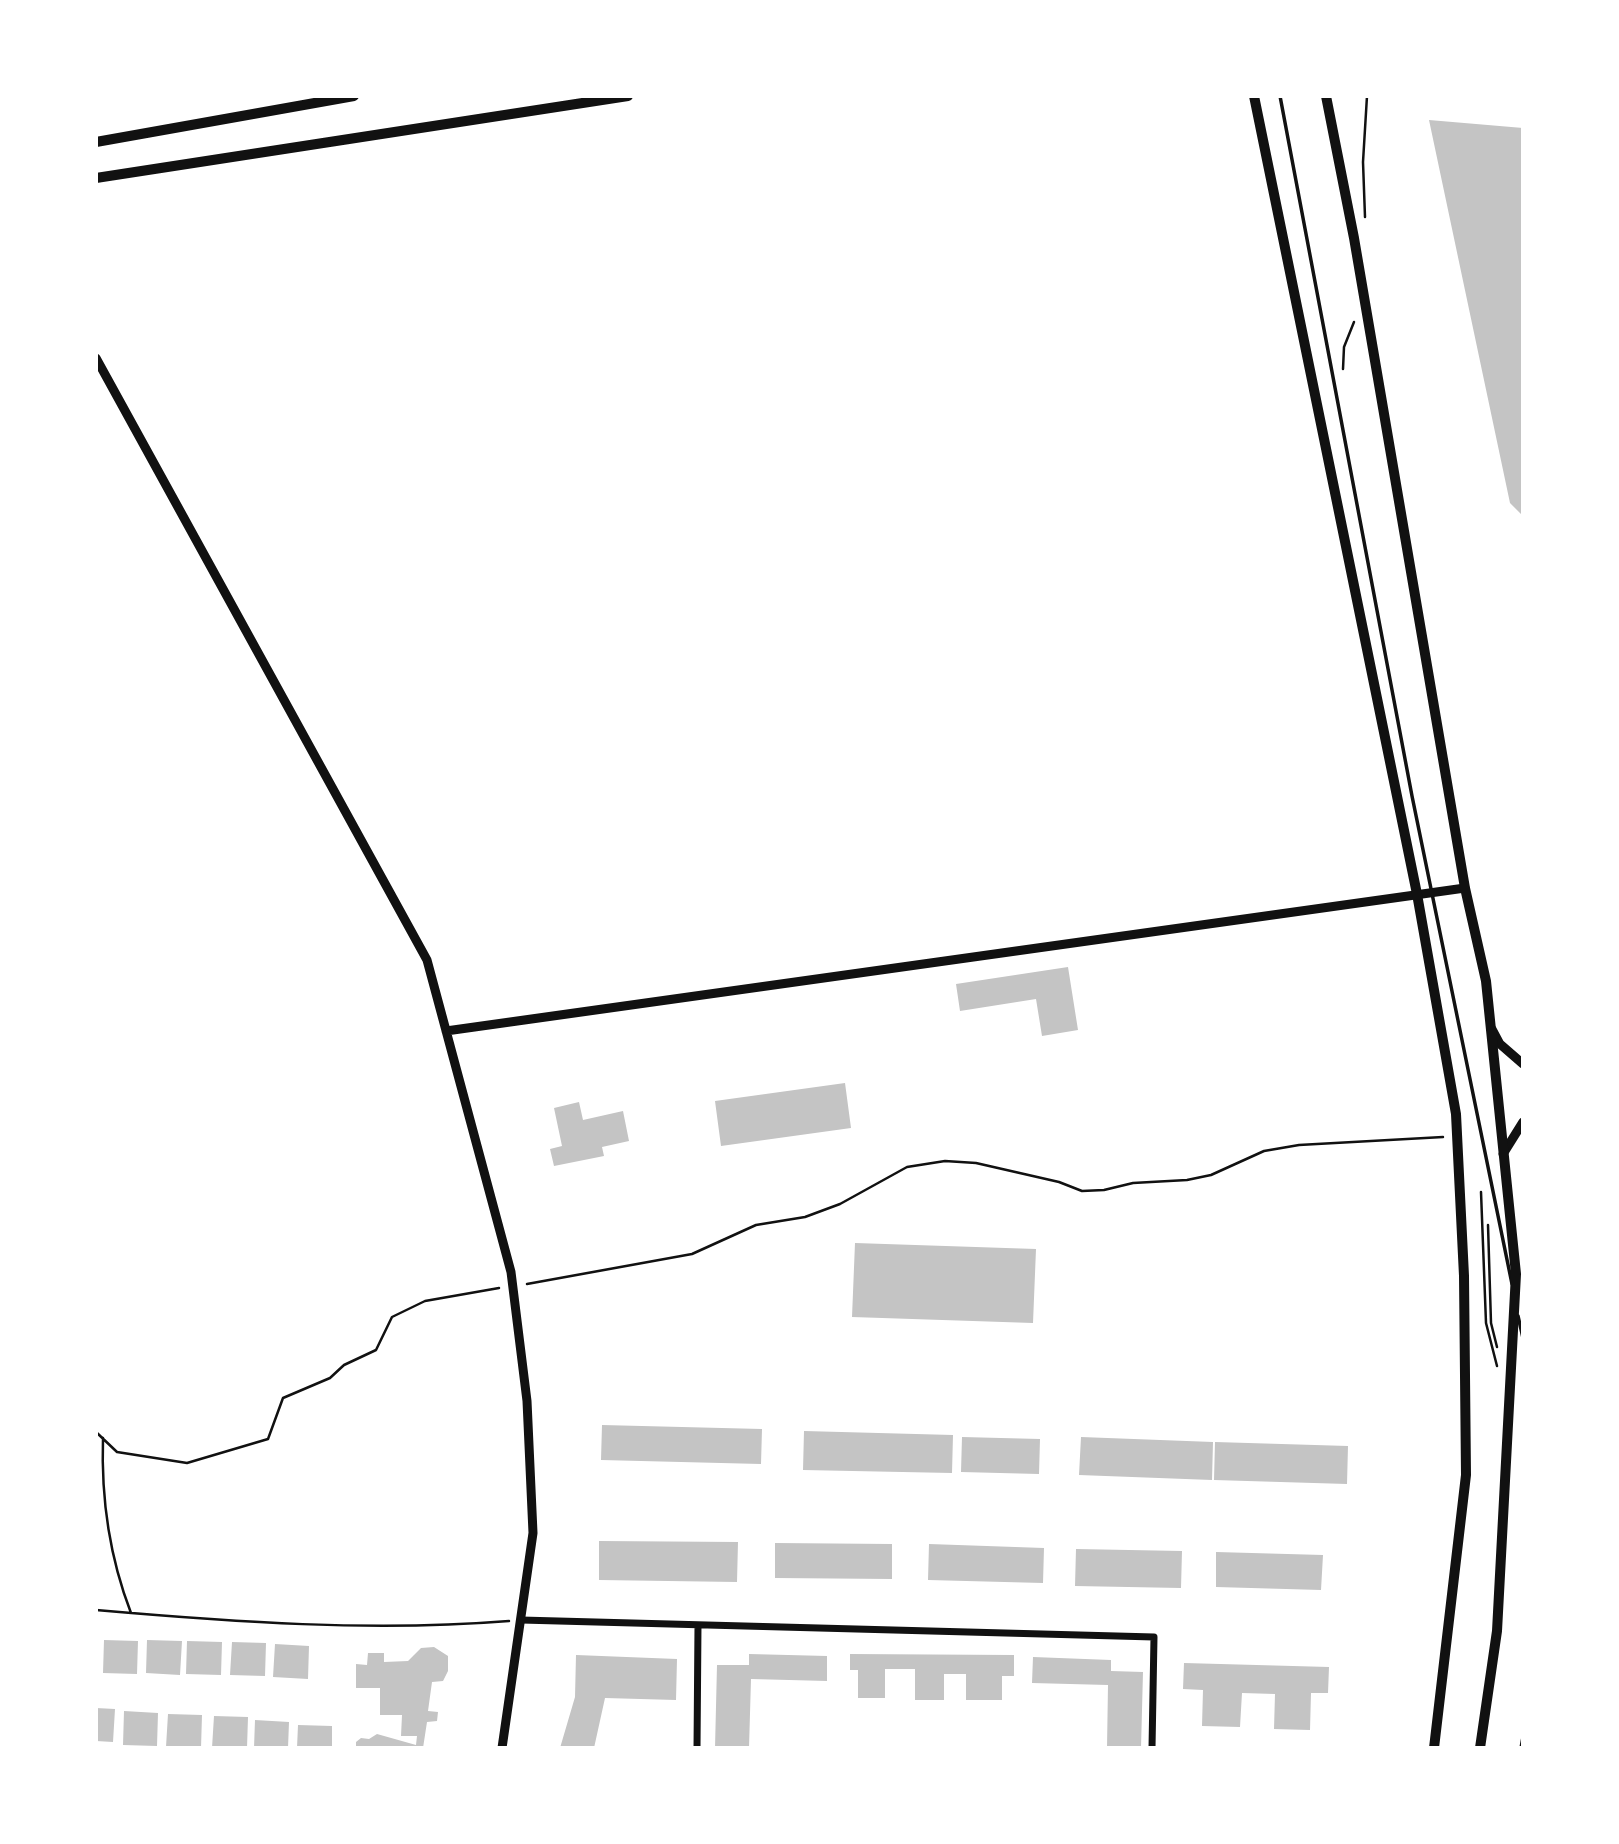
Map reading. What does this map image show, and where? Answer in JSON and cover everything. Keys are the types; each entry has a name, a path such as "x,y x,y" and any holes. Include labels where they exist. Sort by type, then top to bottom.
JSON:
{"main road":[{"path":"96,142 354,96"},
{"path":"96,178 628,96"},
{"path":"1254,96 1417,894 1455,1114 1464,1276 1466,1475 1434,1748"},
{"path":"1326,96 1354,238 1465,888 1486,981 1516,1274 1509,1453 1497,1631 1480,1748"}],"street":[{"path":"96,358 427,961 511,1272 527,1401 533,1533 502,1748"},
{"path":"446,1031 1465,888"},
{"path":"1491,1028 1500,1044 1523,1064"},
{"path":"1503,1154 1523,1122"},
{"path":"521,1620 1154,1637 1152,1748"},
{"path":"697,1748 698,1625"}],"lane":[{"path":"1280,96 1412,796 1523,1338"},
{"path":"1521,1748 1523,1737"}],"path":[{"path":"1366,224 1363,162 1367,96"},
{"path":"1343,372 1344,347 1353,322"},
{"path":"645,1264 692,1254 756,1225 804,1217 840,1204 908,1167 945,1161 976,1163 1059,1182 1082,1191 1104,1190 1133,1183 1210,1175 1264,1151 1299,1145 1451,1136"},
{"path":"1481,1186 1486,1324 1499,1372"},
{"path":"1486,1186 1491,1323 1503,1369"},
{"path":"96,1432 117,1452 187,1463 268,1439 282,1398 330,1378 344,1365 376,1350"},
{"path":"103,1438 102,1474 115,1571 132,1613"},
{"path":"96,1610 222,1620 451,1626 521,1620"}],"building":[{"path":"1429,120 1523,128 1523,516 1510,503"},
{"path":"1068,967 1078,1030 1042,1036 1036,999 960,1011 956,984"},
{"path":"845,1083 851,1128 721,1146 715,1101"},
{"path":"579,1102 583,1120 623,1111 629,1141 602,1147 604,1156 554,1166 550,1149 562,1146 554,1108"},
{"path":"855,1243 1036,1249 1033,1323 852,1317"},
{"path":"602,1425 762,1429 761,1464 601,1460"},
{"path":"804,1431 953,1435 952,1473 803,1470"},
{"path":"962,1437 1040,1439 1039,1474 961,1472"},
{"path":"1081,1437 1213,1442 1212,1480 1079,1475"},
{"path":"1215,1442 1348,1446 1347,1484 1214,1480"},
{"path":"599,1541 738,1542 737,1582 599,1580"},
{"path":"775,1543 892,1544 892,1579 775,1578"},
{"path":"929,1544 1044,1548 1043,1583 928,1580"},
{"path":"1076,1549 1182,1551 1181,1588 1075,1586"},
{"path":"1216,1552 1323,1555 1321,1590 1216,1587"},
{"path":"104,1640 138,1641 137,1674 103,1673"},
{"path":"147,1640 182,1641 180,1675 146,1673"},
{"path":"187,1641 222,1642 221,1675 186,1674"},
{"path":"232,1642 266,1643 265,1676 230,1675"},
{"path":"275,1644 309,1646 308,1679 273,1677"},
{"path":"434,1647 448,1656 448,1671 443,1681 432,1682 428,1711 438,1712 437,1721 427,1722 423,1748 356,1748 356,1742 361,1738 369,1739 377,1734 416,1745 417,1736 401,1736 402,1715 380,1715 380,1688 356,1688 356,1664 367,1665 368,1653 384,1653 384,1662 408,1661 421,1648"},
{"path":"749,1654 827,1656 827,1681 751,1679 749,1748 715,1748 717,1665 749,1665"},
{"path":"850,1654 1014,1655 1014,1676 1002,1676 1002,1700 966,1700 966,1674 944,1674 944,1700 915,1700 915,1669 885,1669 885,1698 858,1698 858,1670 850,1670"},
{"path":"576,1655 677,1659 676,1700 605,1698 594,1748 560,1748 575,1697"},
{"path":"1033,1657 1111,1660 1111,1671 1143,1672 1141,1748 1107,1748 1108,1685 1032,1683"},
{"path":"1184,1663 1329,1667 1328,1693 1311,1693 1310,1730 1274,1729 1275,1694 1242,1693 1240,1727 1202,1726 1203,1690 1183,1689"},
{"path":"96,1708 115,1709 113,1742 96,1741"},
{"path":"124,1711 158,1713 157,1746 123,1745"},
{"path":"168,1714 202,1715 201,1748 166,1747"},
{"path":"214,1716 248,1717 247,1748 212,1748"},
{"path":"255,1720 289,1722 288,1748 254,1748"},
{"path":"298,1725 332,1726 332,1748 297,1748"}]}
